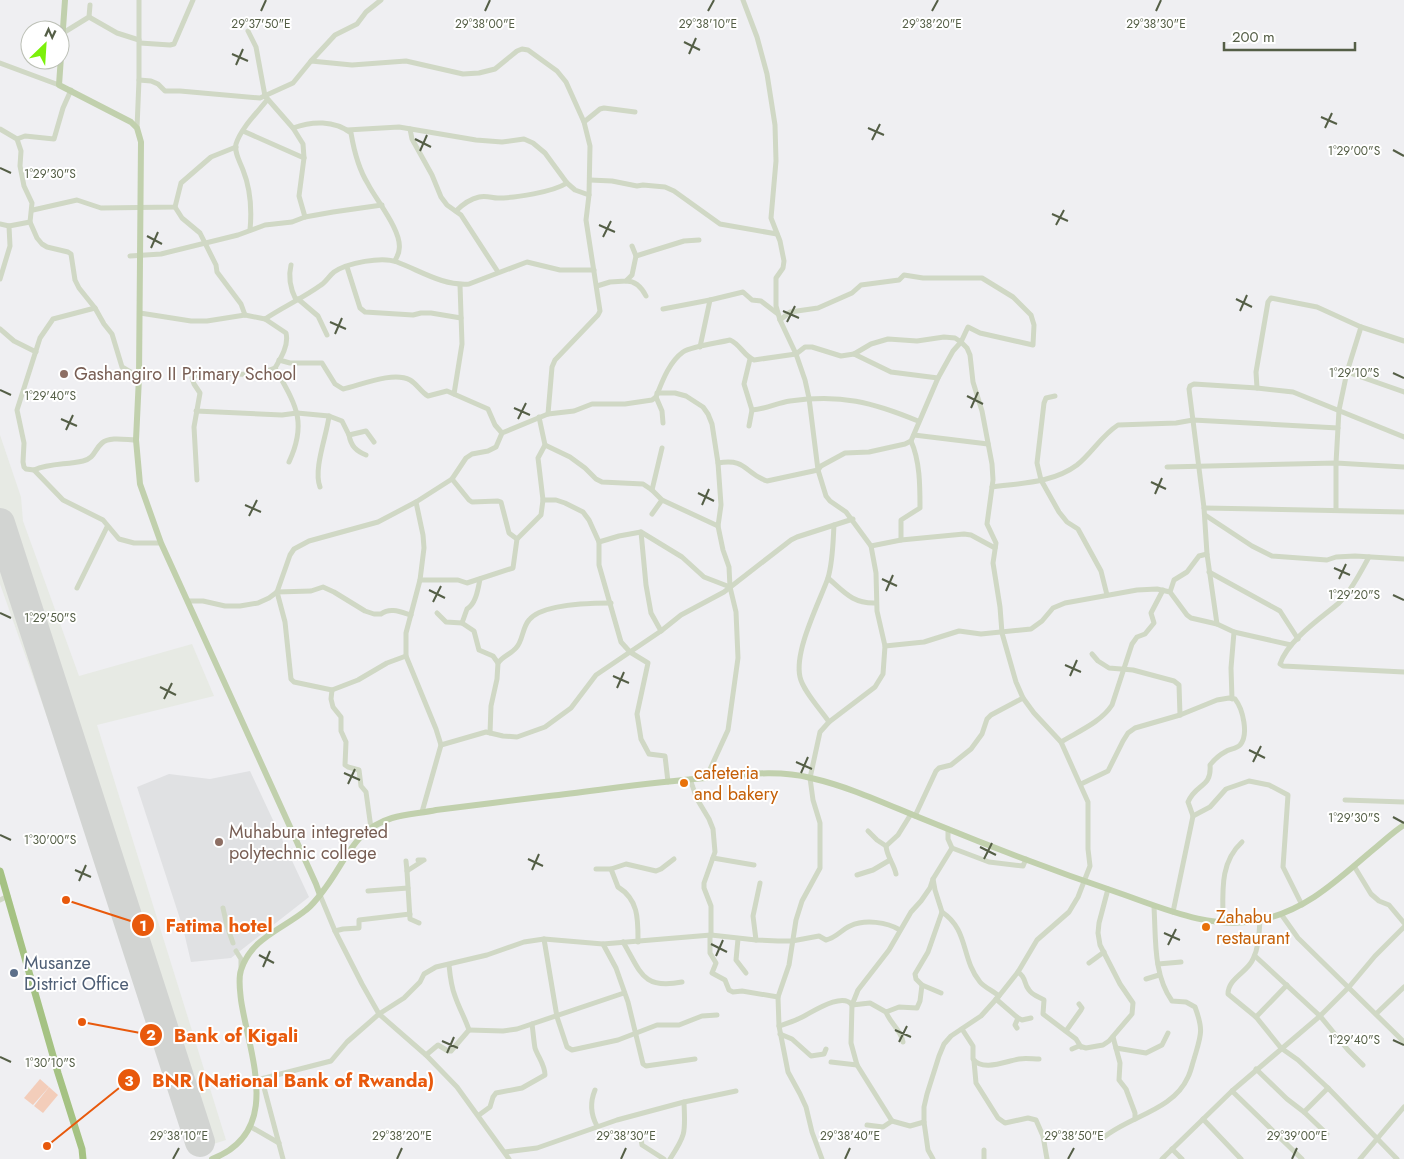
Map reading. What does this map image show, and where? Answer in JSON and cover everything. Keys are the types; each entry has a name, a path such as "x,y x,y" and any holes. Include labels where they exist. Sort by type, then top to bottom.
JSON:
{"highway":[{"path":"0,871 58,1073 82,1149 83,1159"}],"main road":[{"path":"64,20 65,0"},
{"path":"60,70 59,85 123,116 137,128 141,142 139,376 136,440 140,484 162,543 320,895"},
{"path":"212,1159 236,1144 251,1127 256,1103 260,1080 245,1025 240,988 241,970 248,955 260,940 308,909 327,886 344,856 358,839 371,828 394,817 493,802 690,779 774,772 810,778 844,787 948,830 1154,907 1203,920 1223,922 1260,920 1302,905 1323,892 1404,825"}],"street":[{"path":"137,128 140,42 138,0"},
{"path":"89,17 117,33 140,42 170,45 174,44 193,0"},
{"path":"139,80 158,84 165,92 180,91 266,98 293,84 335,35 358,24 366,12 381,0"},
{"path":"743,0 757,37 771,93 775,125 776,161 771,218 784,262 783,268 776,278 776,306 780,320 796,354 809,398 820,479 830,501 846,512 871,546 876,573 876,603 885,646 883,674 875,687 829,722 820,732 810,778 820,823 820,868 802,901 792,941 789,965 778,997 778,1026 788,1072 806,1107 812,1132 822,1159"},
{"path":"89,17 90,5"},
{"path":"70,29 89,17"},
{"path":"248,32 256,47 266,98 293,128 303,144 304,158 299,196 305,217"},
{"path":"311,61 352,66 406,61 463,74 495,69 522,49 528,50 550,64 566,82 584,122 590,146 590,180 586,220 600,311 598,316 565,351 559,354 552,366 548,414"},
{"path":"0,63 59,85"},
{"path":"0,129 18,138 25,136 54,140 63,108 71,90"},
{"path":"250,230 252,209 249,184 236,147 243,131 266,98"},
{"path":"584,122 604,108 635,112"},
{"path":"293,128 318,122 347,130 399,127 476,140 502,142 524,139 545,152 567,183 575,190 589,195"},
{"path":"410,129 412,139 432,175 441,197 447,205 461,215 498,272"},
{"path":"347,130 351,133 354,154 368,185 382,205 397,237 399,251 395,261"},
{"path":"243,131 304,158"},
{"path":"18,138 24,186 32,203 30,222 37,238 42,244 71,254 75,280 112,334 122,368 139,376"},
{"path":"236,147 210,157 181,183 175,207 182,218 196,228 216,265 217,272 241,304 245,315"},
{"path":"590,180 612,181 637,186 665,187 674,191 720,224 777,234"},
{"path":"456,211 468,201 479,196 497,198 550,191 560,188 567,183"},
{"path":"32,210 77,200 101,208 175,207"},
{"path":"130,256 161,254 265,226 292,222 305,217 382,205"},
{"path":"0,224 9,226 30,222"},
{"path":"0,279 10,246 9,226"},
{"path":"636,256 684,241 699,240"},
{"path":"626,281 632,275 636,256 632,246"},
{"path":"265,319 322,285 335,271 368,260 395,261 437,279 460,285 469,284 530,261 560,270 594,270"},
{"path":"291,264 289,274 291,291 297,299 318,316 327,334"},
{"path":"347,267 360,308 365,312 413,315 431,313 461,318"},
{"path":"718,463 732,461 738,463 760,479 767,481 818,470 821,466 845,453 869,452 905,444 911,441 938,378 953,351 961,342 968,327 980,334 1017,340 1033,345 1034,325 1031,315 1013,297 982,278 923,278 904,275 899,280 861,286 852,293 818,308 790,312 780,320"},
{"path":"597,286 610,282 626,281 635,283 643,290 646,296"},
{"path":"454,394 462,344 460,285"},
{"path":"663,309 743,292 752,300 761,301 778,314"},
{"path":"1257,388 1256,372 1268,302 1271,298 1317,307 1361,327 1404,341"},
{"path":"700,347 710,300"},
{"path":"95,308 53,319 40,338 17,414 24,443 24,466 34,470 63,500 103,520 119,539 134,543 162,543"},
{"path":"140,313 191,321 208,321 245,315 265,319 286,333 287,338 280,360 275,368 248,374 200,373 192,378 200,393 194,427 197,480"},
{"path":"1336,510 1339,410 1347,372 1361,327"},
{"path":"0,329 14,341 36,352"},
{"path":"406,656 386,663 358,680 332,690 294,682 291,679 285,622 277,592 290,555 294,549 309,541 378,522 416,502 452,479 466,458 472,454 488,451 496,447 502,433 539,417 574,410 592,404 625,404 652,400 665,376 683,352 730,340 739,346 750,359 754,360 796,354 805,348 812,347 841,356 854,354 871,344 888,339 916,341 944,337 955,338 961,342 970,355 973,382 982,411 992,464 992,487 987,524 995,540 993,563 1002,633 1016,682 1023,698 1061,742 1088,802 1090,866 1069,912 1037,940 1018,972 981,1016 951,1036 944,1044 927,1094 924,1122 928,1150 932,1159"},
{"path":"854,354 891,372 938,378"},
{"path":"749,426 752,410 744,384 750,359"},
{"path":"280,360 290,363 322,363 335,384 343,389 397,377 410,380 428,396 447,392 454,394 488,409 495,425 502,433"},
{"path":"275,368 291,397 297,413 297,445 289,462"},
{"path":"1347,372 1404,392"},
{"path":"1217,624 1209,572 1205,516 1192,420 1190,386 1194,384 1293,392 1404,437"},
{"path":"656,395 675,393 686,396 703,407 712,424 718,463 721,505 718,526 729,567 730,587 738,625 738,658 728,730 706,778"},
{"path":"656,395 662,411 663,423"},
{"path":"1055,396 1046,398 1044,403 1037,463 1041,480 1058,512 1067,522 1078,529 1101,571 1107,595"},
{"path":"752,410 781,402 809,398 843,398 893,410 918,421"},
{"path":"196,412 282,415 297,413 329,416 342,420 352,446 366,455"},
{"path":"320,487 319,466 322,443 327,434 329,416"},
{"path":"420,580 458,580 467,583 513,568 517,539 538,519 543,500 538,458 546,445 539,417"},
{"path":"992,487 1059,476 1077,465 1118,424 1176,423 1192,420 1338,428"},
{"path":"349,435 366,431 374,442"},
{"path":"914,435 988,444"},
{"path":"34,470 46,465 59,465 90,459 102,444 108,440 136,440"},
{"path":"901,540 901,520 920,508 916,452 911,441"},
{"path":"546,445 570,458 602,482 643,484 662,500 678,509 718,526"},
{"path":"652,490 662,448"},
{"path":"1167,467 1336,463 1404,467"},
{"path":"452,479 472,502 501,502 509,534 517,539"},
{"path":"543,500 556,500 583,512 590,520 598,542 599,565 621,642 630,652 648,663 637,714 641,739 649,754 665,756 668,782"},
{"path":"652,514 662,500"},
{"path":"416,502 424,535 420,580 406,633 406,656 436,729 440,745 422,812"},
{"path":"1204,508 1404,512"},
{"path":"1205,516 1252,546 1272,556 1326,560 1336,557 1404,559"},
{"path":"440,745 486,732 517,737 546,727 571,708 596,675 661,631 681,615 724,592 792,540 853,520"},
{"path":"829,722 805,688 800,677 800,666 801,652 820,594 828,578 834,525"},
{"path":"77,588 107,527"},
{"path":"598,542 641,532 682,557 704,577 730,587"},
{"path":"641,532 646,585 651,612 661,631"},
{"path":"871,546 901,540 964,534 971,535 995,548"},
{"path":"1170,592 1174,580 1187,572 1199,556 1207,554"},
{"path":"1369,557 1354,580 1351,590 1291,645 1280,664 1283,666 1404,672"},
{"path":"1209,572 1280,611 1298,638"},
{"path":"828,578 853,599 867,603 876,603"},
{"path":"462,623 467,609 474,602 480,579"},
{"path":"189,601 240,606 258,603 277,592 311,591 323,587 369,613 381,614 384,611 394,610 411,614"},
{"path":"885,646 924,642 960,631 981,634 1031,629 1042,621 1053,608 1065,603 1137,590 1163,590 1170,592 1191,618 1217,624 1234,632 1291,645"},
{"path":"1061,742 1107,713 1112,705 1134,640 1145,634 1154,622 1151,614 1163,590"},
{"path":"498,663 518,647 526,624 534,616 574,604 610,603"},
{"path":"437,612 446,622 462,623 474,631 479,650 493,656 498,663 497,679 490,706 490,732"},
{"path":"1232,699 1234,632"},
{"path":"1092,654 1104,666 1109,668 1143,672 1174,681 1179,685 1180,715"},
{"path":"332,690 331,699 333,707 341,717 341,731 346,742 344,764 348,768 359,770 360,786 366,792 371,828"},
{"path":"896,874 894,863 886,852 886,846 898,835 913,815 936,771 939,768 951,765 971,748 982,734 987,719 991,715 1023,698"},
{"path":"1081,784 1108,771 1128,733 1135,728 1180,715 1218,700 1235,699 1240,705 1244,719 1244,738 1240,745 1226,751 1210,765 1211,774 1208,781 1192,794 1188,802 1193,816 1173,912"},
{"path":"690,779 697,799 713,829 715,852 704,883 710,906 710,953 716,963 712,973 725,980 729,990 733,992 742,991 778,997"},
{"path":"1193,816 1210,807 1226,789 1249,781 1268,785 1288,795 1283,867 1302,905"},
{"path":"1345,800 1404,802"},
{"path":"948,830 948,839 952,848 989,862 1023,866 1026,859"},
{"path":"868,831 886,846"},
{"path":"1223,922 1222,881 1228,860 1234,849 1242,842"},
{"path":"924,1122 910,1126 892,1121 857,1065 851,1043 852,1005 858,990 889,950 952,848"},
{"path":"713,858 754,865"},
{"path":"596,869 612,870 626,864 656,871 674,859"},
{"path":"407,871 424,860 418,860"},
{"path":"857,875 873,870 890,860"},
{"path":"406,861 410,919 419,924"},
{"path":"1354,866 1371,894 1379,901 1389,905 1404,923"},
{"path":"612,870 618,887 625,891 636,906 638,942"},
{"path":"933,878 942,912 928,952 915,974 916,979 922,985 941,993"},
{"path":"756,940 753,916 760,883"},
{"path":"368,891 408,888"},
{"path":"1072,1049 1103,1045 1113,1037 1132,1014 1133,1003 1120,984 1100,945 1099,923 1108,889"},
{"path":"320,895 334,931 379,1014 426,1055 457,1087 509,1159"},
{"path":"0,900 8,896"},
{"path":"1102,1138 1110,1132 1147,1114 1173,1097 1188,1078 1200,1041 1201,1022 1195,1007 1186,1002 1172,1000 1166,993 1159,975 1154,907"},
{"path":"223,908 233,943"},
{"path":"942,912 950,917 961,933 968,959 980,983 998,997 1018,1018 1022,1020 1031,1018"},
{"path":"334,931 360,928 359,920 410,914"},
{"path":"1281,914 1298,938 1404,1041"},
{"path":"1260,920 1255,956 1252,962 1229,985 1228,994 1256,1017 1281,1048 1298,1060 1328,1088 1397,1159"},
{"path":"283,1159 260,1080 330,1061 379,1014 404,998 420,982 424,974 436,967 487,955 524,942 544,939 604,944 710,935 756,940 792,941 819,936 826,940 831,939 850,926 879,922 900,930"},
{"path":"1162,1159 1256,1069 1320,1016 1349,987 1375,956 1404,928"},
{"path":"738,938 736,960 746,973"},
{"path":"544,939 557,1017 567,1047 572,1050 618,1040 657,1025 679,1025 702,1016 717,1015"},
{"path":"623,942 645,978 656,983 682,982"},
{"path":"604,944 616,968 644,1064 646,1066 695,1059"},
{"path":"236,951 241,959 241,970"},
{"path":"1089,963 1104,952"},
{"path":"1255,956 1320,1016 1363,1065"},
{"path":"1158,964 1181,962"},
{"path":"449,965 455,997 466,1018 469,1030"},
{"path":"1018,972 1023,976 1029,990 1044,1000 1043,1014 1076,1039 1081,1047"},
{"path":"1146,979 1159,975"},
{"path":"886,1012 900,1007 917,1008 922,985"},
{"path":"1256,1017 1287,985"},
{"path":"1377,1013 1404,987"},
{"path":"426,1055 438,1046 448,1051 451,1050 469,1030 503,1031 557,1017 624,993"},
{"path":"778,1026 843,999 852,1005 870,1003 886,1012 890,1022 902,1034 903,1042"},
{"path":"1066,1031 1082,1008 1079,1004"},
{"path":"1017,1028 1015,1022 1018,1018"},
{"path":"479,1115 490,1107 493,1096 496,1093 522,1088 545,1075 545,1070 534,1046 535,1039 532,1024"},
{"path":"962,1029 973,1046 976,1083 998,1118 1005,1123 1028,1118 1036,1120 1043,1136 1045,1158"},
{"path":"1116,1048 1146,1053 1162,1045 1168,1033"},
{"path":"780,1034 792,1039 811,1056 824,1054 826,1049"},
{"path":"1113,1037 1120,1063 1119,1080 1126,1089 1135,1113 1135,1119"},
{"path":"974,1061 991,1065 1020,1058 1039,1059"},
{"path":"832,1062 857,1065"},
{"path":"1256,1069 1286,1099 1304,1112 1326,1134"},
{"path":"1304,1112 1328,1088"},
{"path":"595,1090 592,1097 592,1117 597,1126"},
{"path":"505,1152 537,1148 597,1126 684,1102 736,1091"},
{"path":"1232,1091 1302,1159"},
{"path":"670,1159 683,1140 685,1132 684,1102"},
{"path":"1360,1159 1404,1107"},
{"path":"1203,1119 1240,1159"},
{"path":"867,1125 883,1127 892,1121"},
{"path":"251,1127 279,1144"},
{"path":"641,1139 642,1145 664,1159"},
{"path":"1172,1149 1182,1159"},
{"path":"984,1150 984,1159"}],"shaded area":[{"path":"0,435 21,497 23,521 79,676 192,644 214,696 97,725 226,1140 195,1150 143,1008 102,872 0,584"},
{"name":"Muhabura integreted polytechnic college","path":"250,771 309,897 231,958 191,962 183,928 137,787 169,774 210,779"},
{"path":"40,1079 49,1087 33,1105 24,1098"},
{"path":"49,1087 58,1095 43,1113 34,1106"}],"runway":[{"path":"0,523 200,1142"}],"place":[{"name":"Gashangiro II Primary School","path":"64,374"},
{"name":"cafeteria and bakery","path":"684,783"},
{"name":"Muhabura integreted polytechnic college","path":"219,842"},
{"name":"Fatima hotel","path":"66,900"},
{"name":"Zahabu restaurant","path":"1206,927"},
{"name":"Musanze District Office","path":"14,973"},
{"name":"Bank of Kigali","path":"82,1022"},
{"name":"BNR (National Bank of Rwanda)","path":"47,1146"}]}
